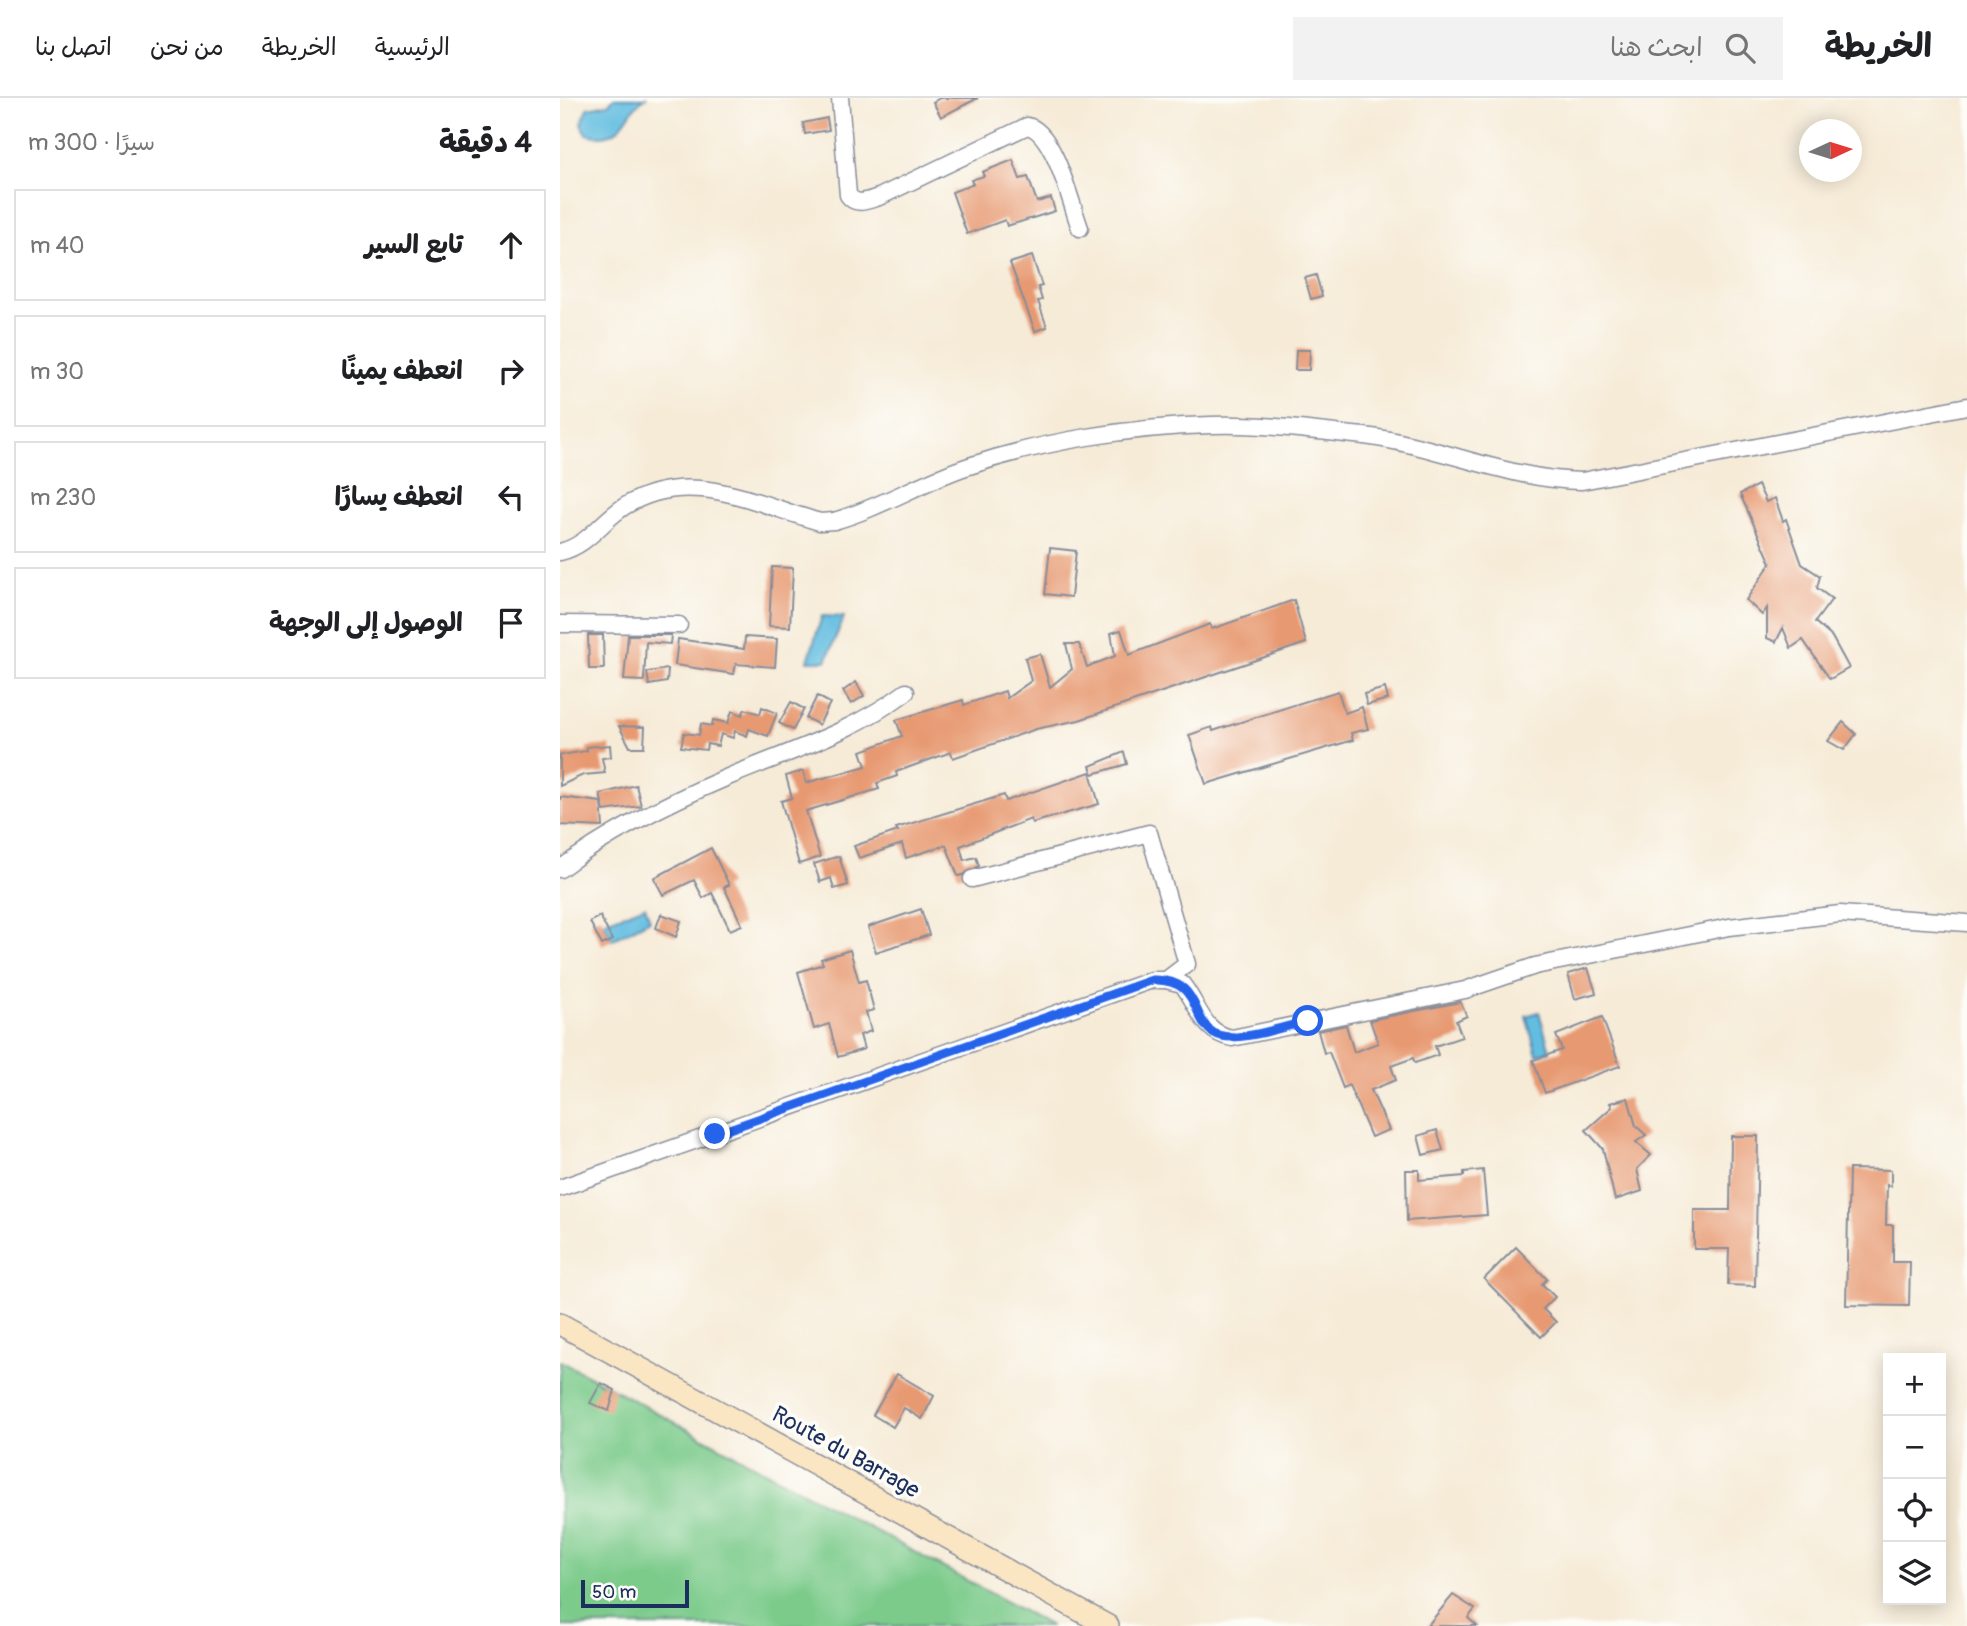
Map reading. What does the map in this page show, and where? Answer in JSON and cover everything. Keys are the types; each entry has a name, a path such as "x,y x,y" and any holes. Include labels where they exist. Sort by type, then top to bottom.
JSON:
{"main road":[{"name":"Route du Barrage","path":"560,1324 1108,1626"}],"street":[{"path":"841,98 848,195 854,201 860,203 879,197 1027,126 1042,132 1056,159 1080,228"},
{"path":"560,552 587,540 611,516 635,500 685,486 722,490 806,518 834,521 966,467 1012,453 1107,435 1162,429 1212,424 1371,437 1416,444 1541,477 1582,481 1967,406"},
{"path":"560,624 679,625"},
{"path":"560,869 590,846 639,820 725,778 836,735 878,713 906,692"},
{"path":"972,879 1149,833 1187,964 1166,980"},
{"path":"560,1188 1152,980 1182,984 1210,1029 1218,1036 1232,1038 1465,990 1535,966 1729,927 1840,914 1967,923"}],"green space":[{"path":"560,1361 615,1390 1051,1626 560,1626"}],"water":[{"path":"614,98 645,98 616,131 599,136 586,134 581,125 587,108 608,104"},
{"path":"822,616 844,617 826,661 808,661"},
{"path":"645,906 650,920 612,940 603,922"},
{"path":"1539,1012 1550,1051 1537,1055 1526,1016"}],"building":[{"path":"940,98 978,98 941,117 933,102"},
{"path":"827,118 829,130 805,134 803,123"},
{"path":"1013,160 1020,179 1028,177 1037,202 1051,198 1055,211 1007,226 1005,220 967,234 952,192 973,184 971,180 984,176 982,172"},
{"path":"1032,256 1042,286 1038,287 1042,300 1038,301 1047,327 1035,331 1010,263"},
{"path":"1316,275 1322,296 1311,299 1305,278"},
{"path":"1296,350 1310,350 1309,370 1295,370"},
{"path":"1758,485 1766,502 1775,498 1783,521 1786,519 1802,564 1820,576 1817,588 1832,599 1815,622 1832,637 1849,668 1830,679 1803,640 1791,648 1783,628 1776,642 1767,638 1767,608 1762,615 1746,600 1771,563 1740,494"},
{"path":"1050,548 1076,551 1071,597 1045,594"},
{"path":"772,567 793,568 790,627 769,626"},
{"path":"1294,600 1306,643 1079,720 1036,729 953,758 951,752 896,772 897,776 877,783 879,789 806,811 820,857 799,864 781,801 792,798 786,776 803,771 806,783 866,766 861,751 902,736 896,720 963,700 964,705 1005,691 1007,698 1031,681 1025,658 1040,654 1050,687 1072,669 1066,644 1079,644 1087,667 1115,656 1111,633 1121,630 1129,655 1210,624 1212,629"},
{"path":"588,635 603,635 604,669 589,669"},
{"path":"628,635 671,635 670,644 646,642 644,681 624,680"},
{"path":"745,637 777,639 775,667 736,664 734,674 675,665 678,639 744,649"},
{"path":"668,669 667,682 649,685 647,672"},
{"path":"856,682 864,696 851,704 843,691"},
{"path":"1385,688 1388,699 1367,705 1364,694"},
{"path":"1338,691 1345,713 1362,707 1368,729 1351,733 1353,740 1206,784 1189,735 1212,727 1213,731"},
{"path":"817,696 830,703 819,725 806,718"},
{"path":"791,702 804,709 793,730 779,723"},
{"path":"762,707 777,713 768,736 749,729 747,736 735,731 733,738 721,734 718,746 707,744 706,750 681,747 684,733 699,735 701,724 712,726 713,720 728,723 732,711 742,715 745,709 760,714"},
{"path":"1843,722 1856,734 1844,750 1828,741"},
{"path":"619,726 645,727 644,747 630,747"},
{"path":"610,745 611,757 602,758 605,773 583,775 560,786 560,755 587,751 587,747"},
{"path":"1124,752 1127,764 1093,774 1090,766"},
{"path":"1090,772 1099,804 1032,823 1031,819 960,846 964,860 976,857 979,866 963,875 958,876 946,845 906,858 902,844 859,858 854,846 898,831 896,828 1004,795 1006,801"},
{"path":"636,785 641,806 604,811 600,794"},
{"path":"560,797 601,802 603,827 560,825"},
{"path":"711,848 729,885 724,887 742,925 730,930 712,893 703,898 694,880 663,895 654,878"},
{"path":"839,856 848,885 834,889 831,878 820,882 814,864"},
{"path":"921,909 929,935 876,952 868,927"},
{"path":"661,914 681,921 676,937 656,928"},
{"path":"600,916 612,940 602,945 590,922"},
{"path":"850,950 859,982 866,980 874,1010 866,1012 871,1031 860,1035 864,1049 838,1057 829,1024 814,1029 798,972 823,964 821,959"},
{"path":"1588,968 1596,993 1575,999 1568,974"},
{"path":"1460,1002 1467,1016 1456,1021 1462,1037 1435,1046 1438,1055 1415,1063 1413,1058 1391,1066 1396,1080 1371,1090 1389,1130 1371,1137 1349,1085 1343,1088 1329,1052 1324,1053 1318,1031 1346,1025 1354,1052 1378,1043 1370,1020"},
{"path":"1602,1017 1620,1066 1545,1093 1533,1060 1562,1050 1556,1035"},
{"path":"1628,1098 1636,1126 1646,1135 1636,1142 1651,1155 1637,1169 1642,1191 1615,1200 1603,1149 1586,1130 1612,1107 1610,1103"},
{"path":"1437,1130 1443,1150 1423,1155 1418,1136"},
{"path":"1731,1136 1758,1136 1755,1286 1728,1285 1729,1249 1694,1249 1694,1210 1730,1210"},
{"path":"1849,1169 1891,1170 1891,1186 1887,1185 1886,1225 1893,1225 1893,1262 1910,1262 1909,1306 1846,1305"},
{"path":"1406,1170 1419,1170 1419,1180 1464,1176 1464,1172 1483,1170 1487,1215 1407,1221"},
{"path":"1516,1247 1547,1279 1542,1284 1555,1297 1543,1309 1556,1322 1541,1337 1484,1279"},
{"path":"897,1374 934,1396 922,1419 904,1408 893,1427 873,1415"},
{"path":"601,1383 615,1390 609,1411 590,1403"},
{"path":"1453,1595 1475,1609 1468,1618 1477,1626 1427,1626"}],"route":[{"path":"715,1134 1152,980 1182,984 1193,998 1203,1020 1218,1036 1232,1038 1308,1021"}]}
